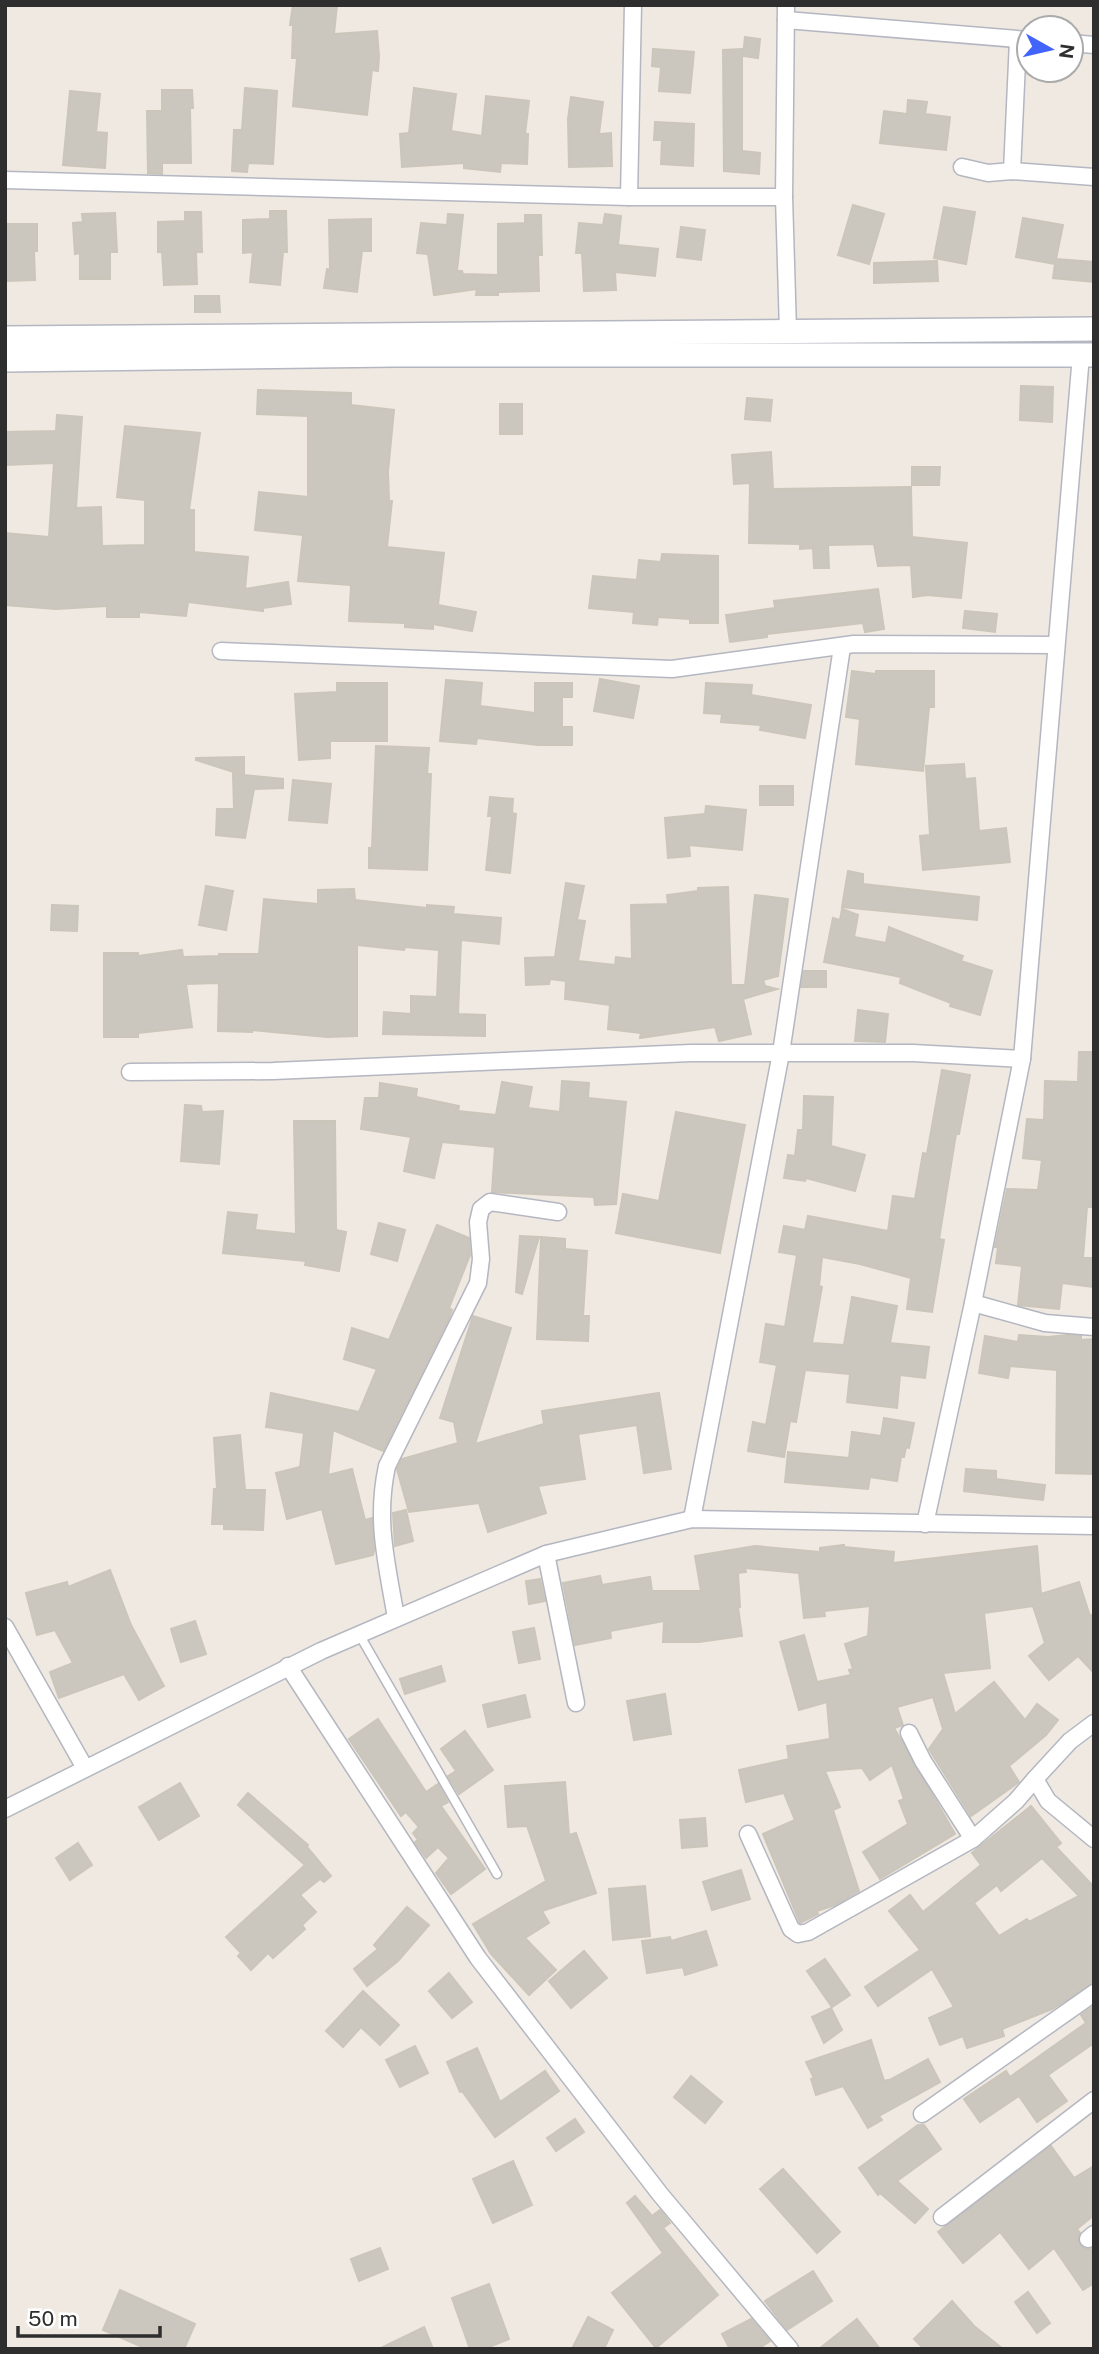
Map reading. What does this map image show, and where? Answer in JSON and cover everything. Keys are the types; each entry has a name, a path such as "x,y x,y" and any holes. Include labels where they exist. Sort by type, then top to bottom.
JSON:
{"street":[{"path":"629,197 633,5"},
{"path":"788,331 784,197 786,12 1015,39"},
{"path":"1012,171 1020,84"},
{"path":"962,167 988,173 1012,171 1094,177"},
{"path":"5,180 629,197 784,197"},
{"path":"5,338 1094,329"},
{"path":"5,360 395,355 1087,355 1056,645 1022,1059 925,1524"},
{"path":"220,651 672,669 855,644 1056,645"},
{"path":"692,1519 781,1053 842,647"},
{"path":"130,1072 273,1071 691,1053 913,1053 1022,1059"},
{"path":"396,1618 380,1524 382,1487 387,1466 478,1283 481,1259 478,1222 481,1209 490,1202 558,1212"},
{"path":"973,1303 1045,1323 1094,1327"},
{"path":"5,1809 288,1666 546,1554 692,1519 1094,1526"},
{"path":"546,1554 576,1703"},
{"path":"5,1627 85,1768"},
{"path":"288,1666 478,1958 660,2194 790,2349"},
{"path":"748,1833 791,1929 798,1934 808,1932 973,1839 1016,1801 1070,1741 1094,1723"},
{"path":"909,1733 923,1761 973,1839"},
{"path":"1035,1779 1048,1801 1094,1839"},
{"path":"922,2114 1094,1993"},
{"path":"942,2217 1094,2099"}],"lane":[{"path":"359,1634 497,1874"}],"building":[{"path":"293,5 337,5 334,34 377,31 378,71 372,70 367,115 293,106 297,58 292,58 293,25 290,25"},
{"path":"745,37 760,39 758,58 743,56"},
{"path":"653,49 694,52 690,93 659,91 661,67 652,66"},
{"path":"742,49 742,151 760,153 759,174 724,171 723,50"},
{"path":"245,88 277,91 273,164 248,163 247,172 232,171 234,130 242,130"},
{"path":"414,88 456,94 451,131 482,136 486,96 529,101 525,134 528,134 527,164 501,163 500,172 464,168 464,163 402,167 400,134 409,133"},
{"path":"162,90 192,90 191,163 162,163 162,174 148,173 147,111 162,111"},
{"path":"70,91 100,94 96,132 107,133 105,168 63,165"},
{"path":"571,97 603,102 599,134 611,133 612,166 569,167 568,119"},
{"path":"908,100 927,102 925,114 950,117 946,150 880,143 884,111 907,114"},
{"path":"655,122 694,124 693,166 661,164 662,140 654,140"},
{"path":"853,205 884,214 869,264 838,255"},
{"path":"944,207 975,212 966,264 934,258"},
{"path":"270,211 286,211 287,252 283,252 280,285 250,282 253,252 243,253 243,220 270,219"},
{"path":"185,212 201,212 202,252 196,252 197,284 164,285 162,252 158,252 158,222 185,221"},
{"path":"115,213 117,252 110,252 110,279 80,279 80,253 75,254 73,223 83,222 82,214"},
{"path":"448,214 463,215 457,271 462,271 463,274 498,275 498,224 525,223 525,215 541,215 539,291 476,295 477,289 434,295 428,254 417,253 421,223 447,225"},
{"path":"605,214 621,216 618,245 658,249 655,276 615,272 616,290 584,291 582,253 576,253 579,223 603,225"},
{"path":"1023,218 1063,225 1056,259 1094,262 1094,282 1053,278 1055,264 1016,257"},
{"path":"371,219 371,251 362,251 357,292 324,288 327,269 330,270 329,220"},
{"path":"5,224 37,224 35,280 5,281"},
{"path":"681,227 705,230 701,260 677,257"},
{"path":"937,261 938,281 874,283 874,263"},
{"path":"195,296 219,296 220,312 195,312"},
{"path":"1021,386 1053,387 1052,422 1020,420"},
{"path":"258,390 351,393 351,405 394,410 388,472 389,501 392,501 387,547 444,553 438,605 476,612 472,631 433,624 433,629 405,627 405,623 349,621 351,585 298,581 303,535 255,530 259,492 308,497 308,416 257,414"},
{"path":"747,398 772,400 770,421 745,419"},
{"path":"500,404 522,404 522,434 500,434"},
{"path":"57,415 82,417 76,508 101,507 102,546 145,545 145,500 117,497 125,426 200,433 189,510 194,510 194,552 248,557 245,589 288,582 291,604 263,608 263,611 188,602 186,616 139,612 139,617 107,617 107,606 56,609 5,605 5,533 49,537 54,463 5,465 5,432 56,431"},
{"path":"771,452 773,489 911,487 912,537 967,543 961,598 927,595 913,597 911,565 878,566 874,544 828,545 829,568 814,568 813,548 800,549 800,544 749,543 750,483 734,484 732,455"},
{"path":"912,467 940,467 939,485 912,485"},
{"path":"662,554 718,556 718,623 690,623 690,619 658,617 657,625 633,623 634,612 589,608 593,576 637,580 639,560 661,562"},
{"path":"878,589 884,629 865,632 863,623 767,634 767,637 730,642 726,615 775,608 774,601"},
{"path":"965,611 997,614 995,632 963,628"},
{"path":"852,671 876,674 876,671 934,671 934,707 929,707 923,771 856,764 860,719 846,717"},
{"path":"600,679 639,686 633,718 594,711"},
{"path":"446,680 482,683 480,706 535,713 535,683 572,683 572,697 562,697 562,727 572,727 572,745 538,745 477,738 476,744 440,741"},
{"path":"337,683 387,683 387,741 330,741 330,758 299,760 295,694 337,692"},
{"path":"706,683 752,685 751,695 811,705 805,738 760,730 761,725 721,722 722,714 704,713"},
{"path":"376,746 429,748 427,774 431,774 427,870 369,868"},
{"path":"244,757 244,775 283,779 283,788 254,789 245,838 216,835 217,809 234,809 233,774 240,774 196,758"},
{"path":"964,764 965,779 975,778 979,831 1006,828 1010,862 923,870 920,836 930,835 926,766"},
{"path":"293,780 331,784 327,823 289,820"},
{"path":"760,786 793,786 793,805 760,805"},
{"path":"490,797 513,799 512,813 516,814 510,873 486,870 492,816 488,816"},
{"path":"706,806 746,810 742,850 689,845 690,856 668,858 665,818 705,814"},
{"path":"848,871 863,874 863,884 979,897 977,920 842,907"},
{"path":"566,883 584,886 577,920 585,921 578,961 615,965 616,957 632,959 631,905 668,904 667,895 698,891 698,888 728,887 731,985 745,985 755,895 788,899 778,976 763,980 765,986 777,989 743,999 751,1034 719,1041 715,1027 640,1038 641,1033 608,1029 610,1005 565,999 566,981 550,979 549,984 526,985 525,958 555,957"},
{"path":"206,886 233,891 226,930 199,925"},
{"path":"354,889 355,900 427,908 427,905 454,907 453,914 501,918 499,944 461,940 458,1014 485,1015 485,1036 383,1034 384,1012 411,1014 411,996 437,997 439,950 405,947 404,950 357,945 357,1036 327,1037 252,1030 218,1031 219,983 186,984 192,1027 138,1033 138,1037 104,1037 104,953 138,953 138,956 182,950 183,957 259,954 264,899 318,904 318,890"},
{"path":"52,905 78,906 77,931 51,930"},
{"path":"842,909 858,915 854,937 886,943 889,927 963,956 961,961 992,971 980,1015 950,1006 951,1003 900,983 901,977 824,962 833,918 840,920"},
{"path":"804,971 826,971 826,987 801,987"},
{"path":"858,1010 888,1014 885,1042 855,1041"},
{"path":"1079,1052 1094,1052 1094,1207 1087,1207 1083,1258 1094,1258 1094,1287 1062,1283 1059,1309 1018,1305 1022,1266 996,1263 998,1247 995,1247 1007,1189 1038,1190 1042,1160 1023,1158 1027,1119 1044,1120 1045,1081 1078,1082"},
{"path":"942,1070 970,1075 959,1134 956,1134 939,1239 944,1240 932,1312 907,1309 911,1278 822,1257 819,1286 822,1287 812,1343 844,1345 852,1297 897,1306 890,1343 929,1347 925,1378 900,1375 897,1408 847,1402 850,1374 805,1370 796,1422 790,1421 784,1457 748,1451 753,1422 766,1425 777,1365 760,1362 766,1324 785,1327 797,1255 779,1252 784,1226 805,1230 808,1216 888,1231 893,1196 915,1199 923,1153 927,1154"},
{"path":"562,1081 589,1083 588,1098 626,1102 616,1204 595,1205 594,1197 492,1192 495,1147 442,1142 434,1178 404,1171 411,1137 361,1129 365,1098 379,1098 380,1083 417,1089 416,1097 459,1106 458,1111 496,1115 502,1082 532,1087 528,1108 560,1112"},
{"path":"804,1096 833,1097 831,1146 865,1155 855,1191 806,1178 805,1181 784,1178 788,1155 795,1156 798,1130 803,1130"},
{"path":"185,1105 201,1106 202,1112 223,1111 219,1164 181,1161"},
{"path":"676,1112 745,1125 720,1253 616,1233 623,1194 659,1201"},
{"path":"294,1121 335,1121 336,1230 346,1232 339,1271 305,1265 306,1261 223,1253 228,1212 257,1215 255,1230 296,1234"},
{"path":"379,1223 405,1230 397,1261 371,1254"},
{"path":"437,1225 469,1238 470,1255 449,1308 452,1310 449,1318 383,1451 333,1430 328,1475 352,1469 365,1520 372,1518 374,1551 373,1555 336,1564 322,1509 287,1519 276,1473 300,1467 304,1433 266,1427 271,1393 359,1412 377,1369 344,1359 352,1328 389,1340"},
{"path":"520,1236 539,1237 522,1294 516,1292"},
{"path":"541,1237 565,1239 565,1249 587,1251 583,1316 589,1316 588,1341 537,1339"},
{"path":"473,1316 511,1328 475,1444 544,1424 542,1411 659,1393 671,1469 644,1473 637,1425 578,1434 585,1479 538,1486 546,1513 488,1532 479,1503 409,1512 397,1469 402,1459 458,1443 454,1422 440,1418"},
{"path":"1019,1335 1068,1335 1081,1336 1081,1340 1094,1339 1094,1474 1056,1473 1057,1370 1010,1366 1008,1378 979,1373 985,1336 1018,1342"},
{"path":"884,1418 914,1423 909,1448 906,1447 904,1457 901,1457 897,1481 870,1477 868,1489 785,1482 788,1452 849,1458 852,1432 881,1436"},
{"path":"240,1435 245,1490 265,1490 263,1530 224,1529 224,1524 212,1524 214,1489 217,1489 214,1438"},
{"path":"966,1469 996,1471 996,1479 1045,1485 1043,1500 964,1491"},
{"path":"406,1510 413,1541 395,1546 393,1513"},
{"path":"844,1545 894,1552 893,1563 1037,1546 1041,1594 1079,1582 1090,1616 1094,1614 1094,1673 1078,1656 1049,1680 1029,1656 1045,1643 1033,1606 984,1613 990,1668 943,1673 955,1714 994,1682 1025,1720 1037,1704 1058,1720 1046,1735 1009,1766 1019,1782 971,1816 929,1749 943,1729 933,1697 897,1707 903,1725 894,1728 955,1834 880,1879 863,1852 908,1824 899,1801 904,1799 892,1765 870,1780 862,1768 825,1771 840,1807 833,1810 859,1891 835,1905 817,1911 818,1914 800,1923 763,1834 795,1820 784,1793 746,1802 739,1770 789,1759 787,1746 830,1739 827,1702 799,1710 780,1642 804,1635 817,1682 851,1675 849,1670 853,1669 845,1644 868,1636 870,1606 824,1611 825,1616 804,1618 799,1573 745,1568 746,1572 738,1573 738,1607 742,1636 699,1642 663,1642 664,1621 610,1631 611,1638 575,1645 563,1583 600,1576 602,1585 650,1577 652,1591 701,1591 695,1556 755,1546 820,1552 820,1548"},
{"path":"110,1570 131,1625 164,1686 139,1700 124,1674 59,1698 50,1672 73,1663 55,1630 37,1635 26,1593 67,1582 68,1587"},
{"path":"540,1579 545,1601 529,1604 526,1581"},
{"path":"195,1621 206,1654 181,1662 171,1629"},
{"path":"534,1628 540,1659 519,1663 513,1632"},
{"path":"441,1666 445,1681 405,1694 400,1679"},
{"path":"665,1694 671,1734 634,1740 627,1701"},
{"path":"525,1695 530,1717 488,1727 483,1705"},
{"path":"378,1719 426,1792 438,1784 448,1802 441,1806 485,1869 451,1894 436,1873 449,1858 438,1847 426,1858 415,1842 418,1840 413,1833 419,1827 406,1812 401,1816 349,1739"},
{"path":"465,1731 493,1770 459,1794 448,1776 456,1771 441,1749"},
{"path":"565,1782 569,1835 576,1833 596,1893 542,1911 549,1923 525,1938 556,1970 529,1995 491,1954 473,1924 546,1881 527,1826 508,1827 505,1786"},
{"path":"180,1783 199,1816 159,1840 139,1807"},
{"path":"248,1793 308,1845 331,1876 324,1882 320,1879 300,1895 316,1912 302,1925 305,1929 273,1958 268,1953 251,1970 238,1956 241,1953 226,1937 305,1865 238,1805"},
{"path":"1031,1806 1061,1843 1056,1847 1094,1887 1094,1983 1052,2009 1002,2029 1004,2036 967,2048 963,2036 940,2045 929,2018 954,2007 932,1969 878,2006 865,1987 920,1950 889,1911 910,1895 923,1912 981,1865 972,1853","holes":["1042,1858 1079,1896 1029,1922 1027,1919 999,1936 974,1903 997,1885 1001,1891"]},
{"path":"705,1818 707,1846 682,1848 680,1820"},
{"path":"78,1843 92,1865 70,1880 56,1858"},
{"path":"741,1870 750,1899 712,1910 703,1882"},
{"path":"645,1886 650,1936 613,1940 609,1889"},
{"path":"407,1907 429,1925 398,1961 367,1986 354,1969 378,1949 374,1945"},
{"path":"706,1931 717,1965 685,1975 683,1967 647,1973 642,1941 670,1937 671,1941"},
{"path":"584,1951 607,1978 571,2008 549,1981"},
{"path":"825,1959 850,1995 832,2007 807,1971"},
{"path":"449,1973 472,2002 452,2018 429,1991"},
{"path":"363,1991 399,2025 380,2045 361,2027 343,2047 326,2031"},
{"path":"1094,2006 1094,2043 1048,2075 1067,2101 1037,2122 1019,2096 980,2122 964,2099 1006,2071 1010,2077 1086,2023 1081,2015"},
{"path":"831,2008 842,2030 824,2043 812,2017"},
{"path":"871,2040 884,2081 928,2059 940,2082 879,2116 882,2120 868,2128 843,2086 816,2095 811,2079 814,2078 806,2062"},
{"path":"415,2046 428,2073 400,2087 386,2060"},
{"path":"477,2048 500,2102 545,2071 559,2091 495,2137 462,2091 460,2092 447,2062"},
{"path":"691,2076 722,2102 705,2123 674,2097"},
{"path":"575,2119 584,2132 556,2151 547,2138"},
{"path":"918,2125 924,2125 941,2149 897,2181 928,2209 915,2223 880,2193 878,2195 859,2168"},
{"path":"1051,2146 1074,2178 1094,2166 1094,2215 1077,2229 1080,2233 1080,2245 1091,2249 1094,2254 1094,2283 1083,2290 1054,2248 1029,2269 1000,2232 963,2263 938,2232"},
{"path":"513,2161 532,2205 493,2223 473,2179"},
{"path":"783,2169 840,2232 817,2253 760,2189"},
{"path":"635,2196 652,2216 660,2210 670,2223 663,2228 718,2295 656,2348 612,2293 663,2253 627,2203"},
{"path":"380,2248 388,2269 359,2281 351,2259"},
{"path":"813,2271 832,2301 787,2330 765,2301"},
{"path":"489,2284 509,2339 484,2349 470,2349 452,2298"},
{"path":"120,2290 195,2324 184,2349 147,2349 103,2330"},
{"path":"1028,2292 1050,2323 1037,2333 1015,2302"},
{"path":"952,2301 974,2326 1003,2349 924,2349 914,2339"},
{"path":"588,2317 613,2330 604,2349 572,2349"},
{"path":"751,2319 770,2341 758,2349 730,2349 722,2334"},
{"path":"857,2319 880,2349 819,2349"},
{"path":"424,2327 433,2349 379,2349"}]}
